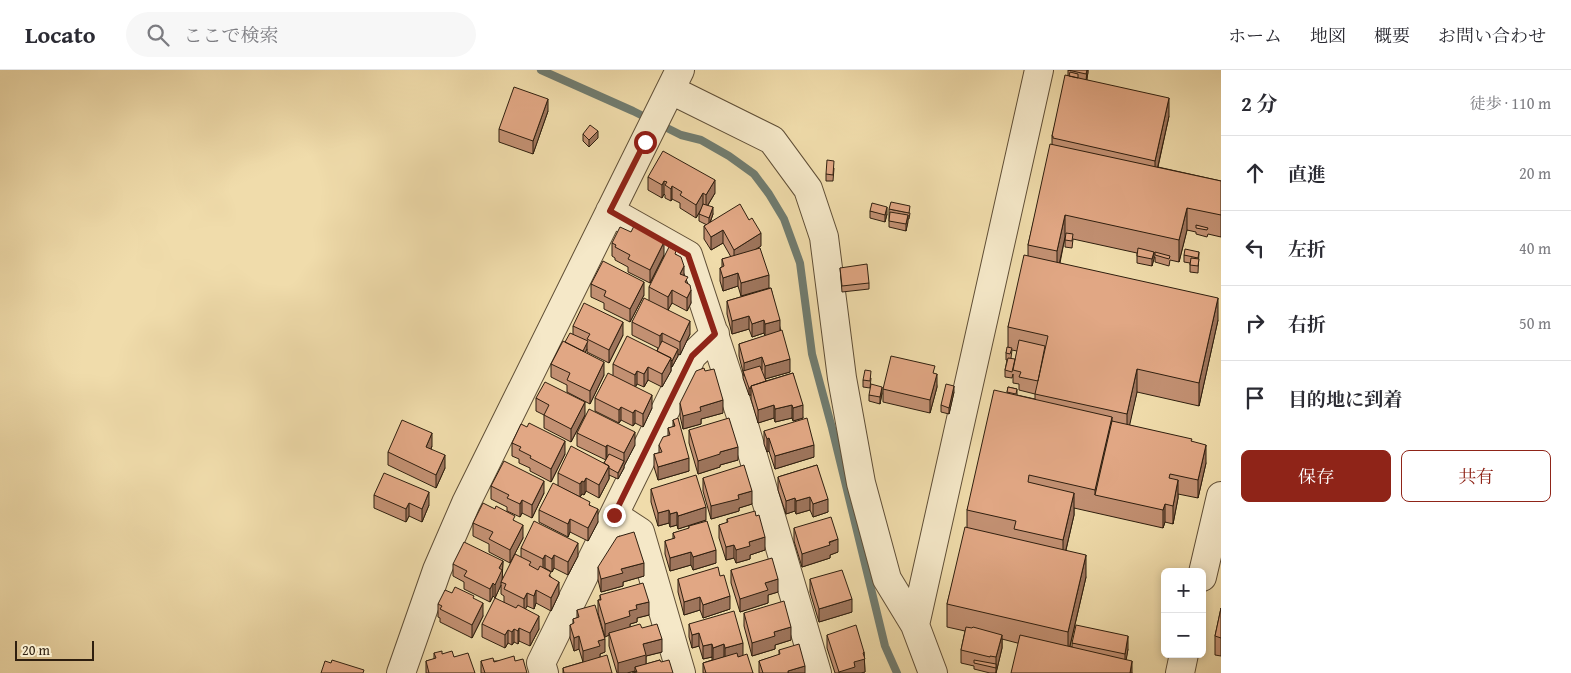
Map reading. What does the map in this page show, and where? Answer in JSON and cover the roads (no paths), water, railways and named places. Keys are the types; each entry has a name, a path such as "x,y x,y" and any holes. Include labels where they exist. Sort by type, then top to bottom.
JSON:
{"street":[{"path":"916,625 1039,70"},
{"path":"405,669 437,570 466,503 676,80 772,140 808,189 824,237 842,378 861,483 887,579 916,625 933,673"},
{"path":"610,211 688,255 743,422 818,673"},
{"path":"544,673 542,663 692,356 715,334"},
{"path":"1204,568 1221,496"},
{"path":"614,515 640,532 681,673"},
{"path":"1180,673 1183,658"}],"waterway":[{"path":"541,70 633,111 681,135 701,140 729,156 754,174 784,219 800,263 812,354 885,646 897,673"}]}
